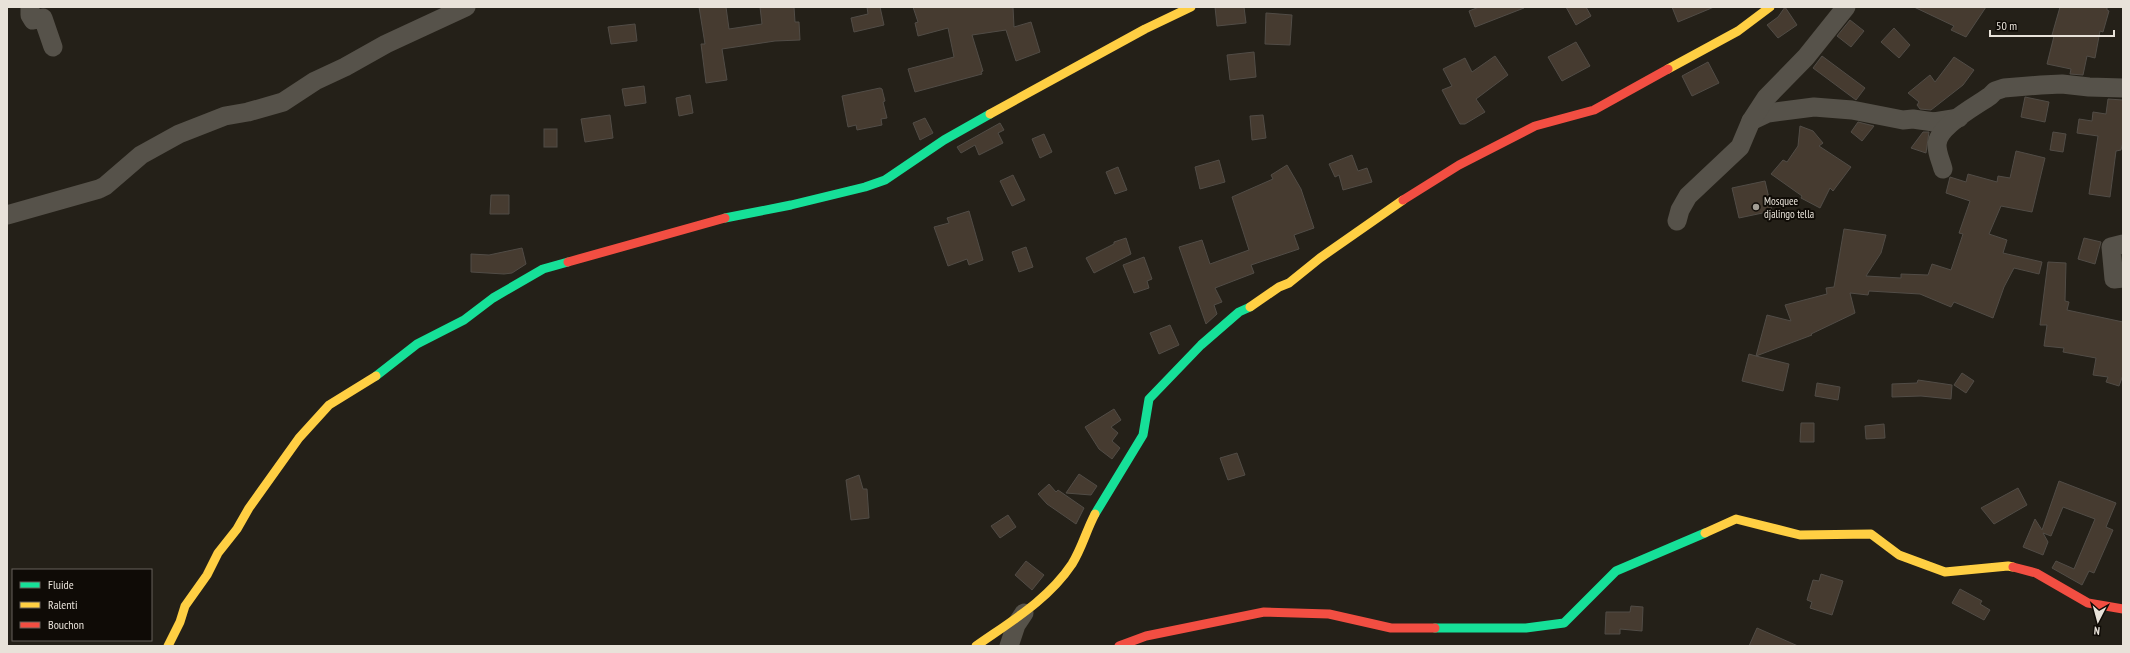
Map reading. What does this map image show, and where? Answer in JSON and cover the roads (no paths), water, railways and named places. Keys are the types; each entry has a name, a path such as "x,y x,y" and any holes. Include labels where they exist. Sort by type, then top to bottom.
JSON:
{"street":[{"path":"30,7 30,15 33,20 43,18 53,47"},
{"path":"7,215 99,189 105,186 141,155 178,134 225,116 248,112 283,102 315,81 345,67 386,44 466,7"},
{"path":"168,646 180,622 185,606 207,575 218,553 299,438 329,405 380,373 417,344 464,320 493,298 544,269 719,219 791,205 865,187 885,180 944,140 1145,29 1191,7"},
{"path":"976,646 1024,613 1045,596 1080,552 1085,541 1087,530 1098,507 1143,435 1149,399 1201,345 1235,315 1250,308 1279,287 1290,283 1320,258 1407,197 1459,165 1535,126 1594,110 1738,30 1770,7"},
{"path":"1677,221 1680,210 1688,196 1740,147 1751,121 1766,98 1806,57 1846,7"},
{"path":"1944,169 1937,144 1942,132 1990,96 1994,91 2004,88 2062,84 2089,87 2123,88"},
{"path":"1751,121 1768,113 1814,107 1852,110 1903,120 1913,119 1934,122 1959,118"},
{"path":"2123,244 2111,248 2114,279 2123,278"},
{"path":"1119,646 1146,636 1264,612 1329,614 1391,628 1526,628 1564,623 1616,571 1736,519 1800,535 1871,534 1899,555 1945,572 2008,566 2036,573 2088,602 2123,609"},
{"path":"1009,646 1016,625 1024,613"}],"place":[{"name":"Mosquee djalingo tella","path":"1756,207"}]}
